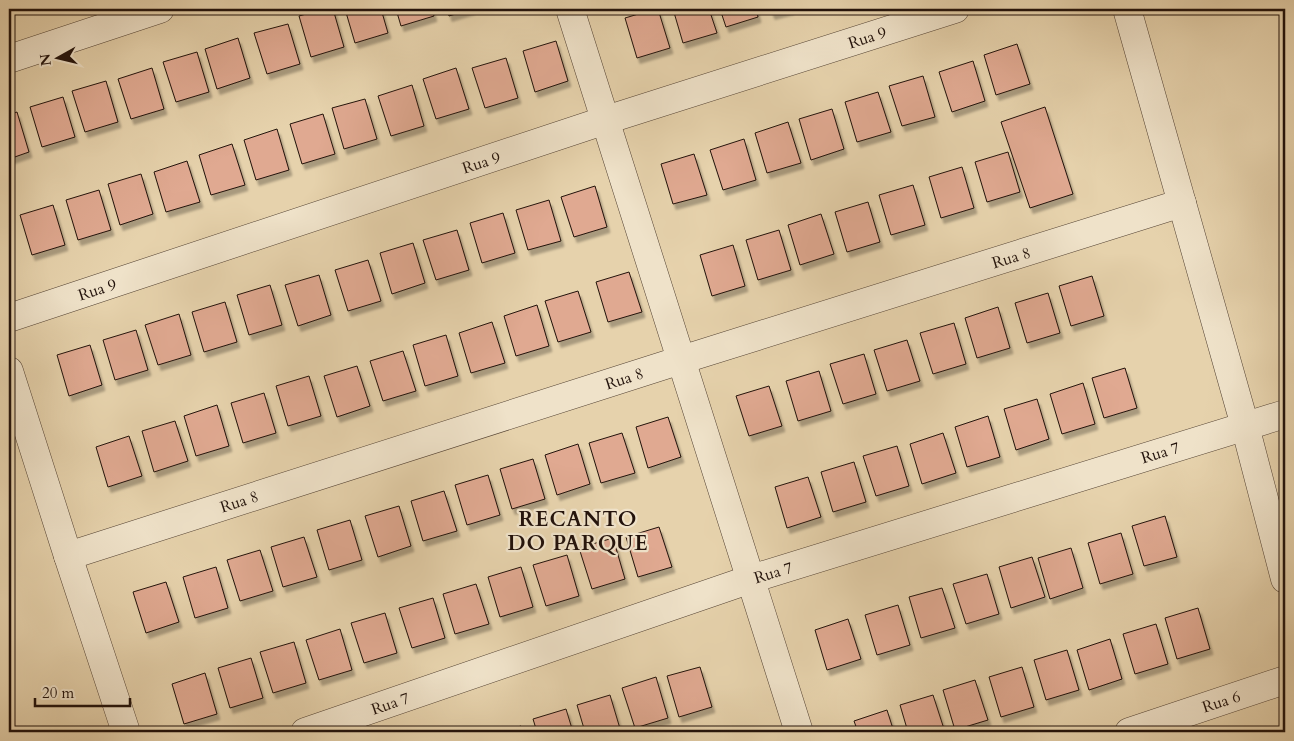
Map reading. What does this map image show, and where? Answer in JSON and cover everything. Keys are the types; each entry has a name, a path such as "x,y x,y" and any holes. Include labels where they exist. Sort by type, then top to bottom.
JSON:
{"street":[{"path":"9,59 160,9"},
{"path":"570,9 799,732"},
{"name":"Rua 9","path":"9,318 606,120 955,9"},
{"path":"1127,9 1245,426 1285,579"},
{"name":"Rua 8","path":"68,556 681,360 1182,203"},
{"path":"9,371 126,732"},
{"name":"Rua 7","path":"305,732 751,579 1285,414"},
{"name":"Rua 6","path":"1129,732 1285,680"}],"building":[{"path":"324,9 333,9 344,47 311,57 299,16"},
{"path":"345,9 381,9 388,33 355,43"},
{"path":"396,9 432,9 434,16 401,26"},
{"path":"447,9 472,9 449,16"},
{"path":"658,9 670,48 637,58 625,18"},
{"path":"673,9 709,9 717,33 683,43"},
{"path":"720,9 756,9 758,17 726,27"},
{"path":"770,9 791,9 772,14"},
{"path":"288,24 300,64 267,74 254,33"},
{"path":"238,38 250,78 217,89 205,49"},
{"path":"556,41 568,81 535,92 523,51"},
{"path":"1017,44 1030,84 996,95 984,55"},
{"path":"197,52 209,92 176,102 163,62"},
{"path":"506,58 518,98 485,108 472,68"},
{"path":"973,61 985,101 952,112 939,72"},
{"path":"152,68 164,109 131,119 118,79"},
{"path":"456,68 469,109 436,119 423,79"},
{"path":"923,76 935,117 902,126 889,86"},
{"path":"106,81 118,122 85,132 72,91"},
{"path":"412,85 424,126 391,136 378,96"},
{"path":"878,92 891,132 857,142 845,102"},
{"path":"63,97 75,137 42,147 30,107"},
{"path":"365,99 377,139 344,149 332,108"},
{"path":"1045,107 1073,194 1030,208 1001,122"},
{"path":"832,109 844,149 811,160 799,119"},
{"path":"17,112 29,152 9,159 9,115"},
{"path":"323,114 335,154 302,164 290,124"},
{"path":"788,122 801,163 767,173 755,133"},
{"path":"277,129 289,170 256,180 244,140"},
{"path":"744,139 756,180 723,190 710,150"},
{"path":"232,144 245,185 211,195 199,155"},
{"path":"1008,152 1020,192 987,202 975,162"},
{"path":"694,154 707,195 673,204 661,164"},
{"path":"187,161 200,202 166,212 154,172"},
{"path":"962,167 974,208 941,218 929,177"},
{"path":"141,174 153,214 120,225 108,184"},
{"path":"913,185 925,225 891,235 879,195"},
{"path":"595,186 607,227 574,237 561,197"},
{"path":"99,190 111,230 78,240 66,200"},
{"path":"549,200 561,241 528,250 516,210"},
{"path":"868,202 880,242 847,252 835,212"},
{"path":"53,205 65,245 32,255 20,215"},
{"path":"503,213 515,253 482,263 470,223"},
{"path":"821,214 834,254 800,265 788,225"},
{"path":"457,230 469,270 436,280 423,240"},
{"path":"779,230 791,270 758,280 746,240"},
{"path":"413,243 425,283 392,294 380,253"},
{"path":"733,245 745,286 712,296 700,255"},
{"path":"368,260 381,301 348,311 335,270"},
{"path":"629,272 642,312 608,322 596,282"},
{"path":"319,275 331,315 298,326 285,285"},
{"path":"1092,276 1104,316 1071,326 1059,286"},
{"path":"270,285 282,325 249,335 237,295"},
{"path":"578,291 591,332 558,342 545,301"},
{"path":"1048,293 1060,333 1027,343 1015,303"},
{"path":"225,302 237,342 204,352 192,312"},
{"path":"537,305 549,346 516,356 504,316"},
{"path":"998,307 1010,348 977,358 965,318"},
{"path":"179,314 191,355 158,365 145,325"},
{"path":"492,322 505,363 471,373 459,333"},
{"path":"954,323 966,364 933,374 920,333"},
{"path":"136,330 148,370 115,380 103,340"},
{"path":"446,335 458,376 425,386 413,345"},
{"path":"907,340 920,381 887,391 874,350"},
{"path":"90,345 102,385 69,396 57,355"},
{"path":"403,351 416,391 383,401 370,361"},
{"path":"864,354 876,394 843,404 830,364"},
{"path":"357,366 370,406 337,417 324,376"},
{"path":"1125,368 1137,408 1104,418 1092,378"},
{"path":"819,371 831,411 798,421 786,381"},
{"path":"309,376 321,416 288,426 276,386"},
{"path":"1083,383 1095,424 1062,434 1050,394"},
{"path":"769,386 782,426 749,436 736,396"},
{"path":"264,393 276,433 243,443 231,403"},
{"path":"1037,399 1049,439 1016,450 1004,409"},
{"path":"217,405 229,446 196,456 184,416"},
{"path":"988,416 1000,457 967,467 955,427"},
{"path":"668,417 681,457 648,468 636,427"},
{"path":"175,421 188,461 154,472 142,431"},
{"path":"622,433 635,473 601,483 589,443"},
{"path":"943,433 956,473 922,484 910,444"},
{"path":"129,436 142,476 108,487 96,447"},
{"path":"578,444 590,484 557,495 545,455"},
{"path":"897,446 909,486 876,496 863,456"},
{"path":"533,459 545,499 512,509 500,469"},
{"path":"854,462 866,502 833,512 821,472"},
{"path":"488,475 500,515 467,525 455,485"},
{"path":"808,477 821,517 787,528 775,487"},
{"path":"444,491 457,531 423,541 411,501"},
{"path":"399,506 411,546 378,557 365,516"},
{"path":"1165,516 1177,557 1144,566 1132,526"},
{"path":"350,520 362,560 329,570 317,530"},
{"path":"659,527 672,567 638,577 626,537"},
{"path":"1121,533 1133,574 1100,584 1088,543"},
{"path":"304,537 317,577 283,587 271,547"},
{"path":"613,538 625,579 592,589 579,548"},
{"path":"1071,548 1083,588 1050,599 1038,558"},
{"path":"260,550 273,591 240,601 227,560"},
{"path":"567,555 579,596 546,606 533,565"},
{"path":"1032,557 1045,597 1011,608 999,567"},
{"path":"216,567 228,608 195,618 183,577"},
{"path":"521,567 533,607 500,617 488,577"},
{"path":"987,574 999,614 966,624 953,584"},
{"path":"166,582 179,622 146,633 133,592"},
{"path":"476,584 489,624 455,634 443,594"},
{"path":"942,588 955,628 921,638 909,597"},
{"path":"433,598 445,638 412,648 399,608"},
{"path":"898,605 910,645 877,655 865,615"},
{"path":"1198,608 1210,649 1177,659 1165,618"},
{"path":"385,613 397,653 364,663 351,623"},
{"path":"848,619 861,659 827,670 815,630"},
{"path":"1156,624 1168,664 1135,674 1123,634"},
{"path":"340,629 352,670 319,680 306,640"},
{"path":"1110,639 1122,679 1089,690 1077,650"},
{"path":"294,642 306,683 273,693 260,652"},
{"path":"1067,650 1079,690 1046,700 1034,660"},
{"path":"251,658 263,698 230,708 218,668"},
{"path":"700,667 712,707 679,717 667,676"},
{"path":"1022,667 1034,707 1001,717 989,677"},
{"path":"205,673 217,714 184,724 172,684"},
{"path":"656,677 668,718 635,728 622,688"},
{"path":"975,680 988,720 955,730 943,690"},
{"path":"610,695 621,732 585,732 577,705"},
{"path":"933,695 945,732 908,732 900,705"},
{"path":"566,709 573,732 537,732 533,719"},
{"path":"887,710 894,732 858,732 854,721"},
{"path":"521,726 523,732 500,732"}],"district":[{"name":"RECANTO DO PARQUE","path":"578,531"}]}
